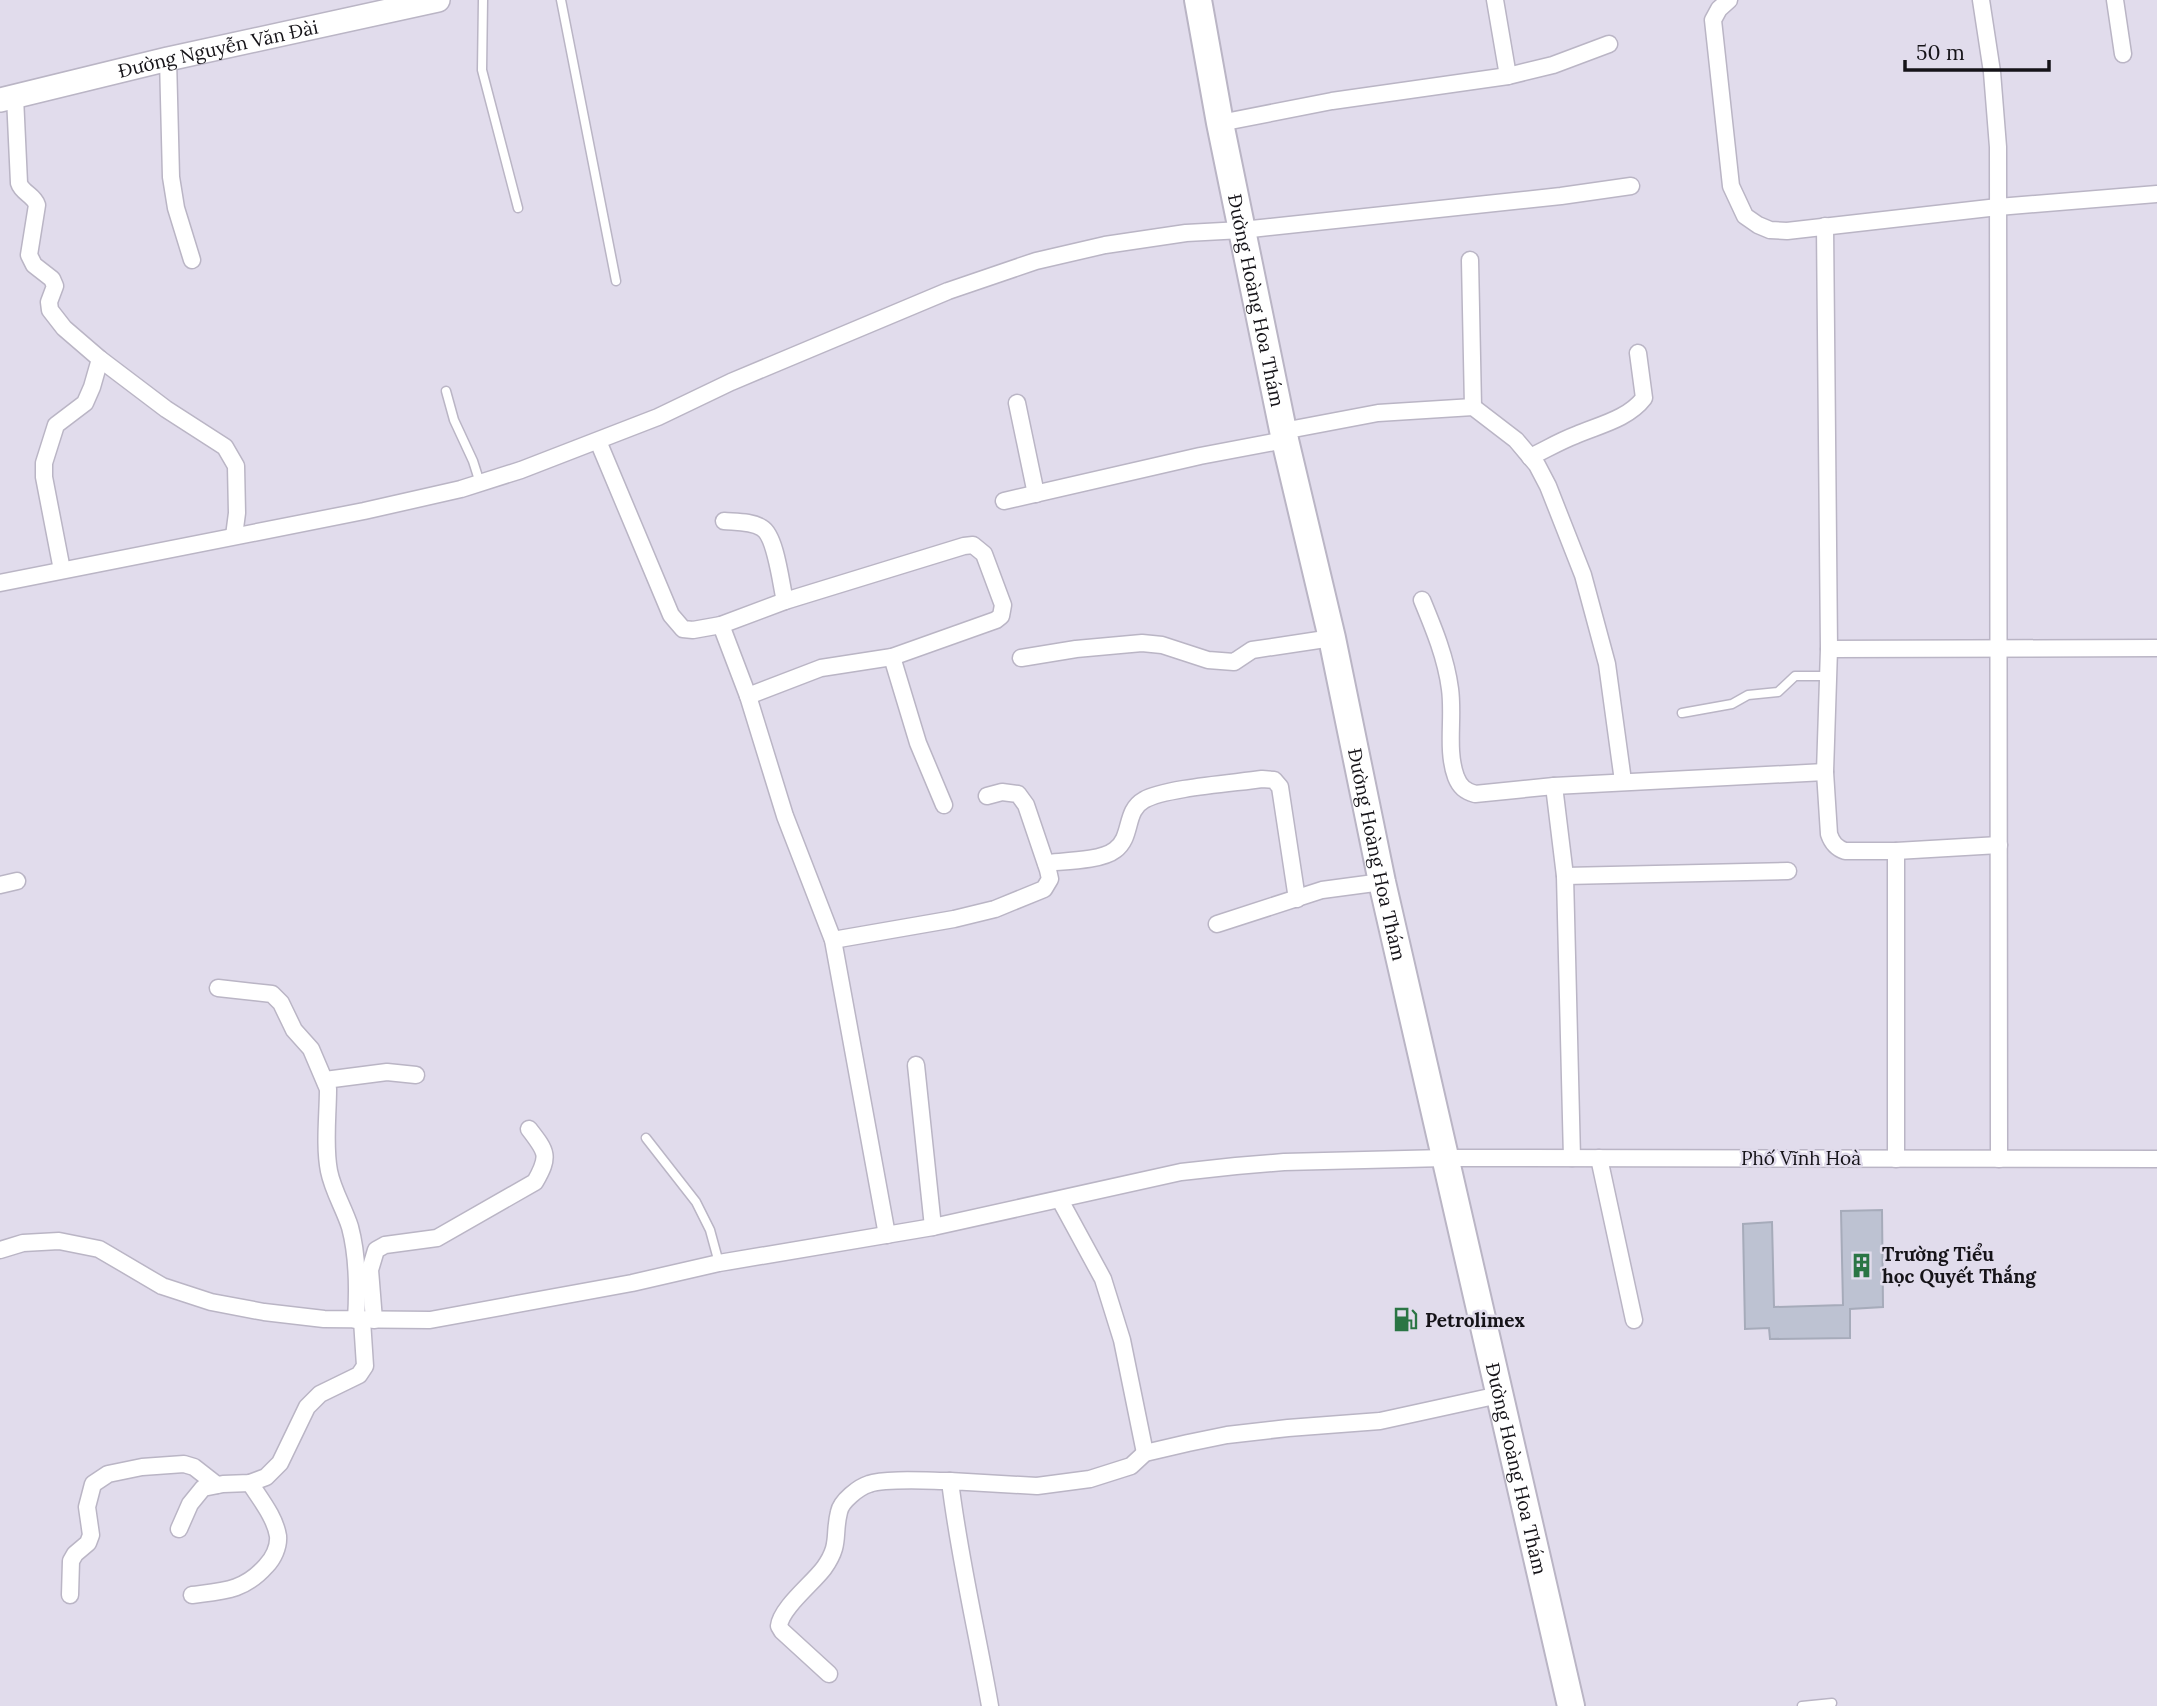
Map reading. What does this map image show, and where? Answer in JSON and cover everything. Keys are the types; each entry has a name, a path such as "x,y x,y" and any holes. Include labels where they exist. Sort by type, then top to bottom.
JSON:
{"main road":[{"name":"Đường Hoàng Hoa Thám","path":"1198,0 1220,123 1284,435 1332,638 1382,883 1572,1706"}],"street":[{"name":"Đường Nguyễn Văn Đài","path":"7,99 400,4 438,0"},
{"path":"1494,0 1508,75"},
{"path":"1729,0 1719,9 1713,20 1731,186 1745,216 1758,225 1770,230 1787,231 1998,207 2157,194"},
{"path":"1981,0 1992,72 1998,147 1999,1159"},
{"path":"2115,0 2123,54"},
{"path":"1220,123 1332,101 1508,75 1553,65 1609,44"},
{"path":"168,59 171,177 176,208 192,260"},
{"path":"7,99 20,187 36,200 37,205 29,255 31,261 52,279 55,286 49,302 50,310 55,318 100,359 166,409 225,447 236,466 234,536"},
{"path":"0,583 364,511 480,483 598,441 948,291 1036,261 1105,244 1186,233 1242,230 1561,196 1632,186"},
{"path":"1825,226 1829,649 1825,772 1829,834 1832,842 1845,851 1999,845"},
{"path":"1469,260 1473,407"},
{"path":"1530,457 1574,435 1629,413 1640,403 1644,398 1638,353"},
{"path":"62,570 44,477 44,463 56,425 85,403 100,359"},
{"path":"1017,403 1037,494"},
{"path":"1004,501 1378,413 1473,407 1516,440 1548,486 1583,575 1607,664 1623,782"},
{"path":"598,441 671,615 683,629 720,625 785,601 964,546 973,545 984,554 1003,605 1001,616 996,620 892,657 821,668 748,696"},
{"path":"724,521 763,528 771,537 785,601"},
{"path":"1422,600 1443,656 1450,690 1453,766 1457,780 1465,791 1475,794 1554,786 1825,772"},
{"path":"720,625 748,696 785,816 833,940 887,1235"},
{"path":"1021,658 1076,649 1142,643 1162,645 1208,660 1234,662 1252,650 1332,638"},
{"path":"1829,649 2157,648"},
{"path":"892,657 918,744 944,805"},
{"path":"1046,863 1102,856 1113,852 1125,838 1131,813 1138,803 1147,798 1262,779 1274,780 1280,787 1297,898"},
{"path":"1554,786 1565,876 1572,1158"},
{"path":"833,940 954,919 995,909 1044,889 1049,879 1046,863 1026,805 1018,794 1002,792 987,796"},
{"path":"1896,851 1896,1159"},
{"path":"1565,876 1788,871"},
{"path":"0,885 17,881"},
{"path":"1217,924 1322,890 1382,883"},
{"path":"218,988 272,995 281,1003 295,1030 311,1049 325,1080 328,1089 328,1168 332,1187 349,1225 364,1320"},
{"path":"916,1065 933,1227"},
{"path":"325,1080 387,1072 416,1075"},
{"path":"179,1530 190,1504 203,1488 250,1483 265,1478 280,1463 307,1408 320,1394 359,1375 365,1366 364,1320 370,1270 376,1250 385,1245 437,1238 535,1182 543,1168 546,1154 529,1129"},
{"name":"Phố Vĩnh Hoà","path":"0,1250 23,1244 59,1241 99,1249 162,1286 211,1302 264,1312 324,1319 430,1320 632,1283 719,1263 933,1227 1181,1172 1236,1166 1296,1161 1445,1158 2157,1159"},
{"path":"1599,1158 1634,1320"},
{"path":"1060,1200 1103,1279 1122,1340 1145,1453"},
{"path":"829,1674 779,1626 784,1612 813,1583 831,1559 837,1544 839,1510 846,1501 870,1483 950,1480 1037,1486 1062,1483 1110,1473 1130,1465 1145,1453 1227,1435 1381,1421 1499,1395"},
{"path":"70,1595 71,1561 75,1554 88,1544 91,1535 87,1507 93,1484 108,1474 142,1467 184,1464 194,1467 217,1485"},
{"path":"950,1480 957,1537 990,1706"},
{"path":"192,1595 233,1590 255,1579 273,1558 279,1539 272,1518 250,1483"}],"lane":[{"path":"483,0 482,71 517,208"},
{"path":"561,0 615,281"},
{"path":"446,391 454,420 480,483"},
{"path":"1682,713 1732,704 1748,695 1778,692 1795,676 1828,676"},
{"path":"646,1138 696,1202 710,1230 719,1263"},
{"path":"1802,1706 1832,1703"}],"building":[{"name":"Trường Tiểu học Quyết Thắng","path":"1882,1210 1883,1307 1850,1309 1850,1338 1770,1339 1769,1328 1745,1329 1743,1224 1772,1222 1774,1307 1843,1305 1841,1211"}],"place":[{"name":"Trường Tiểu học Quyết Thắng","path":"1862,1265"},
{"name":"Petrolimex","path":"1405,1320"}]}
